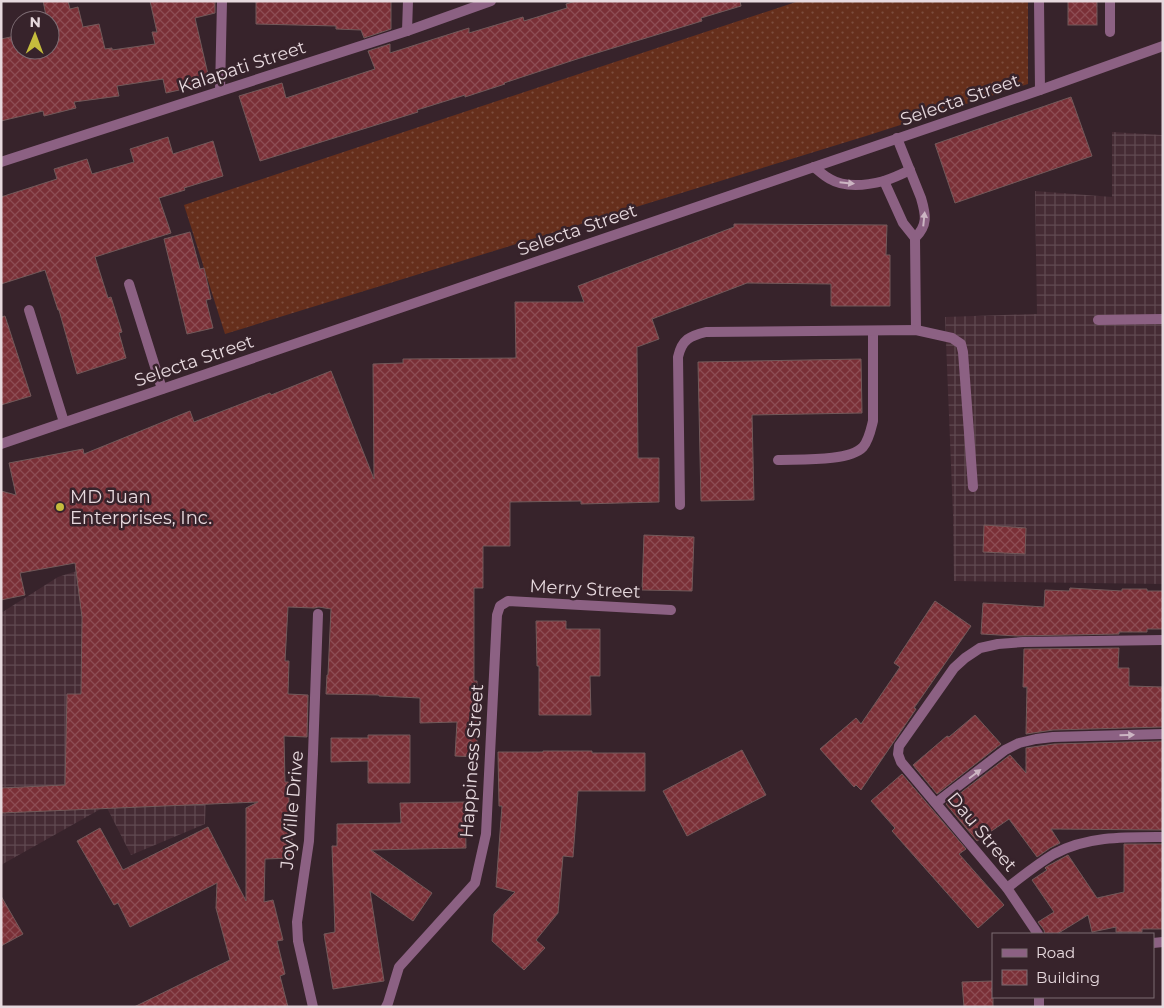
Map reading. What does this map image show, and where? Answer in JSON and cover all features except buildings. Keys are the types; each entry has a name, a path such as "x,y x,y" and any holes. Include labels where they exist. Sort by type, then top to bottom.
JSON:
{"street":[{"path":"220,91 222,1"},
{"path":"407,32 408,1"},
{"name":"Kalapati Street","path":"1,162 407,32 491,1"},
{"path":"1039,1 1040,90"},
{"path":"1110,1 1110,32"},
{"name":"Selecta Street","path":"1,444 1040,90 1163,46"},
{"path":"897,138 922,198 924,208 924,226 915,238"},
{"path":"814,167 830,180 841,183 866,184 884,181 910,170"},
{"path":"884,181 903,223 915,238 916,330"},
{"path":"129,284 162,389"},
{"path":"29,310 64,422"},
{"path":"1098,320 1163,319"},
{"path":"680,505 678,357 680,347 685,340 706,332 916,330 952,338 961,344 963,352 973,487"},
{"path":"778,460 827,459 846,456 862,448 870,434 873,421 873,331"},
{"name":"Merry Street","path":"500,606 508,601 671,610"},
{"name":"Happiness Street","path":"386,1007 399,968 475,883 486,834 497,615 500,606"},
{"name":"JoyVille Drive","path":"313,1007 298,941 297,922 309,841 318,614"},
{"name":"Dau Street","path":"1037,933 1007,888 901,762 898,746 954,668 980,648 1023,642 1163,640"},
{"path":"936,803 1005,750 1019,743 1053,737 1163,734"},
{"path":"1007,888 1054,854 1074,846 1099,840 1126,837 1163,837"}],"shaded area":[{"path":"799,1 1028,1 1028,84 225,334 184,205"},
{"path":"1112,132 1163,135 1163,584 954,581 945,317 1037,314 1035,191 1112,197"},
{"path":"215,527 205,824 131,855 106,806 1,865 1,613 58,577"}],"place":[{"name":"MD Juan Enterprises, Inc.","path":"60,507"}]}
